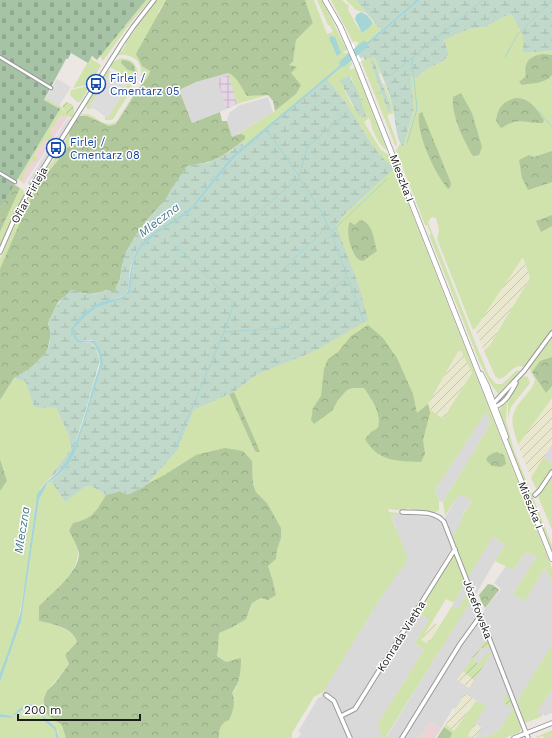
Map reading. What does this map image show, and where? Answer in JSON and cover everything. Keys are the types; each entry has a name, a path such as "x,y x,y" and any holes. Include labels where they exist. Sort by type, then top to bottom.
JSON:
{"street":[{"name":"Ofiar Firleja","path":"0,252 16,215 29,191 122,43 154,0"},
{"name":"Mieszka I","path":"325,0 357,65 473,358 505,432 509,451 552,560"},
{"path":"0,57 51,88"},
{"path":"0,173 15,182"},
{"path":"493,405 504,401 518,378 552,333"},
{"name":"Mieszka I","path":"473,358 487,386 493,405"},
{"path":"493,405 518,378"},
{"path":"491,396 498,398"},
{"path":"535,495 552,472"},
{"name":"Józefowska","path":"402,512 433,515 440,518 444,522 528,738"},
{"name":"Konrada Vietha","path":"341,716 355,709 455,549"},
{"path":"402,738 460,644 481,615"},
{"path":"326,695 334,701 350,738"},
{"path":"514,738 552,722"}],"shaded area":[{"path":"228,73 237,104 192,123 179,90 196,82"},
{"path":"109,75 127,87 108,118 90,106"},
{"path":"229,75 237,104 226,108 217,79"},
{"path":"57,79 71,87 59,106 46,98"},
{"path":"268,97 273,112 232,137 227,121 229,113 240,105"},
{"path":"66,114 68,116 24,184 22,182 24,180 21,178 60,116 64,117"},
{"path":"68,118 71,120 30,185 27,183"},
{"path":"523,256 530,278 490,345 484,351 475,328"},
{"path":"461,347 472,373 443,419 431,410 428,404"},
{"path":"552,398 552,444 531,478 518,445"},
{"path":"486,411 491,423 443,502 439,501 435,490"},
{"path":"552,444 552,464 543,458"},
{"path":"462,495 472,501 460,518 463,520 452,537 448,538 452,547 417,606 418,613 430,620 415,643 424,650 380,721 387,736 463,613 452,606 468,576 492,537 505,544 472,601 477,613 483,615 485,608 501,589 494,583 506,566 513,570 526,552 537,557 513,594 525,600 545,567 552,583 552,645 499,731 482,738 466,738 485,706 465,694 456,709 453,708 441,729 430,722 420,738 298,738 301,733 298,732 318,698 321,697 326,686 387,588 396,528 391,517 400,513 435,518 442,523 457,497"},
{"path":"432,622 439,626 427,645 421,640"},
{"path":"463,671 474,680 469,688 457,680"},
{"path":"552,689 552,713 545,716 543,714 541,716 537,712"},
{"path":"465,694 476,701 454,731 446,724"},
{"path":"430,722 441,729 435,738 420,738"},
{"path":"475,723 482,728 475,738 473,738 468,735"}],"green space":[{"path":"0,0 146,0 97,60 92,56 88,63 71,53 68,59 66,59 44,100 60,109 0,208"},
{"path":"146,0 150,0 129,25 103,61 100,56"},
{"path":"157,0 166,0 158,12 149,77 142,85 140,84 141,72 137,60 127,55 117,55 120,50 122,51 126,44 125,43"},
{"path":"166,0 305,0 313,23 296,40 293,62 289,65 297,67 291,73 301,85 296,94 275,111 273,101 268,95 247,96 237,80 228,73 196,82 179,90 192,123 220,112 222,121 227,121 232,137 242,134 245,136 245,139 216,159 196,164 172,188 166,199 147,220 134,238 122,265 120,279 113,293 106,290 93,294 85,294 72,290 58,302 48,323 51,333 47,352 30,369 14,378 0,400 0,269 28,204 44,177 70,144 69,131 76,120 80,116 87,116 109,126 116,124 139,88 148,77 150,71 142,66 136,54"},
{"path":"305,0 314,0 327,34 333,32 328,25 317,0 322,0 347,50 343,52 348,53 350,57 244,147 241,142 245,139 239,133 275,111 296,94 289,66 293,62 296,40 313,23"},
{"path":"331,0 342,0 349,6 348,10 356,25 363,33 374,23 366,13 356,10 346,0 356,0 381,30 357,51 355,47 358,44 357,41 353,42"},
{"path":"356,0 416,0 381,30"},
{"path":"420,0 552,0 552,51 523,53 523,35 511,14 486,27 469,29 444,40 449,55 442,62 425,70 418,77 411,77 414,109 403,147 397,134 393,108 389,95 375,57 365,60 363,57 360,58 358,53"},
{"path":"511,14 523,35 523,53 552,51 552,331 523,367 517,367 499,379 495,376 484,351 490,345 530,278 523,257 473,330 437,239 439,230 436,218 432,217 428,222 489,376 496,384 502,384 517,370 520,371 499,395 490,383 479,361 429,235 431,234 427,225 425,225 396,150 400,144 403,147 414,109 411,77 418,77 425,70 442,62 449,55 444,40 469,29 486,27"},
{"path":"543,54 552,55 552,75 542,82 522,85 519,82 526,76 525,71 528,60 534,56"},
{"path":"375,56 381,73 379,74 373,59 370,61 388,111 391,110 391,107 383,84 384,83 393,107 393,113 387,115 397,143 396,147 361,61"},
{"path":"90,58 101,65 92,81 90,81 88,85 73,88"},
{"path":"119,59 129,60 135,65 138,73 136,83 110,67 113,62"},
{"path":"351,59 353,64 350,66 350,70 355,68 387,150 382,147 376,137 369,118 364,122 381,150 389,155 552,568 552,583 545,567 525,601 513,594 537,557 526,552 513,570 495,561 505,544 493,537 467,579 452,537 463,520 460,519 472,501 462,495 457,497 445,516 443,502 491,423 486,412 435,490 439,501 439,510 428,513 408,508 405,511 388,509 389,512 400,513 391,517 408,559 380,599 323,692 314,697 292,733 292,738 219,738 219,728 224,722 232,693 237,687 226,662 217,656 219,633 231,628 250,611 252,603 261,598 272,578 268,566 276,559 281,538 267,503 256,492 253,484 252,461 166,474 144,487 177,451 194,410 234,392 256,375 313,352 359,286 335,225 393,168 374,148 347,105 327,79","holes":["351,77 366,116 360,116 350,102 341,83 341,80","460,348 472,373 443,419 431,410 428,404"]},
{"path":"373,59 391,107 390,111 388,111 370,61"},
{"path":"122,60 132,63 135,72 128,70 121,63"},
{"path":"108,71 113,74 111,77 109,75 90,106 92,108 87,109 86,105"},
{"path":"228,73 237,80 247,96 268,95 237,104"},
{"path":"349,76 357,90 366,116 365,117 359,116 341,83 340,80"},
{"path":"327,79 347,105 375,148 394,168 345,214 336,225 359,286 368,320 313,352 256,375 234,392 194,410 177,451 144,487 127,495 120,491 106,495 93,487 86,486 65,502 51,481 67,467 75,453 102,366 100,352 95,343 92,340 79,340 75,335 74,329 96,308 125,298 128,295 133,266 141,248 156,234 189,213 236,156"},
{"path":"126,83 131,85 132,89 113,119 105,120 105,116 108,117 127,87 125,85"},
{"path":"88,86 89,88 80,102 77,102 70,95 71,90"},
{"path":"138,87 140,87 116,124 109,126 87,116 80,116 85,114 89,115 106,124 111,124 117,121"},
{"path":"461,93 472,113 482,147 479,155 473,156 456,120 453,97"},
{"path":"46,98 60,105 66,114 64,117 60,116 50,132 52,135 49,141 45,140 35,155 37,159 35,162 32,161 22,177 24,180 22,182 17,179 60,109 44,100"},
{"path":"515,98 520,98 529,102 539,112 544,120 543,123 518,121 508,124 502,128 500,127 496,120 498,111 504,103"},
{"path":"66,102 72,104 74,108 72,118 67,116 62,106"},
{"path":"422,112 451,183 450,188 448,189 432,164 423,143 419,122 419,114"},
{"path":"69,131 70,144 0,269 0,259 24,203 46,168 63,145"},
{"path":"241,142 244,147 232,156 191,207 185,213 151,235 139,247 131,265 126,295 91,308 74,325 72,335 77,342 91,343 96,349 100,360 72,453 64,466 50,478 71,449 69,436 56,408 34,407 25,381 14,378 37,363 47,350 50,342 48,323 57,305 67,294 72,290 89,294 95,294 105,290 113,292 120,279 124,255 147,220 166,199 187,166 207,163 216,159 231,151"},
{"path":"552,151 552,182 528,190 522,178 519,160 529,155 534,157"},
{"path":"13,184 20,188 0,232 0,208"},
{"path":"20,188 25,194 0,246 0,232"},
{"path":"552,215 552,226 541,232 536,221"},
{"path":"360,220 368,224 374,237 377,251 363,261 355,256 348,235 350,222 355,225"},
{"path":"368,325 383,338 397,358 413,394 417,413 428,404 430,413 423,440 425,454 421,462 389,459 382,456 370,447 365,439 371,432 378,428 379,417 376,407 364,388 352,388 347,390 338,400 332,411 314,424 311,420 313,408 321,396 324,369 328,359 338,352 351,336"},
{"path":"552,337 552,398 518,445 512,419 513,414 535,380 529,368"},
{"path":"552,357 552,386 546,393 532,372 540,361"},
{"path":"524,376 528,377 530,383 511,407 508,419 508,405 506,401 521,378"},
{"path":"14,378 25,380 34,407 56,408 69,436 71,449 40,489 35,506 20,613 15,634 0,673 0,491 7,481 0,459 0,400"},
{"path":"234,392 260,452 255,451 229,394"},
{"path":"505,402 507,405 506,421 514,450 552,545 552,551 512,452 499,413"},
{"path":"225,448 243,451 252,461 253,484 256,492 267,503 281,528 281,538 276,559 268,566 276,595 268,600 261,598 252,603 246,619 219,633 217,656 226,662 241,658 240,676 232,693 234,707 229,720 221,727 219,738 66,738 62,725 49,716 44,709 44,698 47,691 69,664 65,655 77,642 71,633 61,627 39,621 39,606 64,582 78,561 79,552 69,531 73,523 85,519 93,514 106,495 120,491 127,495 166,474 196,455"},
{"path":"497,452 504,455 506,464 501,467 492,466 486,460 488,456"},
{"path":"543,458 552,464 552,469 537,490 531,478"},
{"path":"0,459 7,481 0,491"},
{"path":"552,474 552,530 538,496"},
{"path":"51,481 65,502 86,486 93,487 106,495 93,514 85,519 73,523 78,547 76,562 63,583 39,606 39,621 61,627 71,633 77,643 65,655 69,664 49,689 44,698 82,738 59,738 58,731 43,716 42,710 33,704 25,706 12,716 0,714 0,682 21,621 39,499 43,489"},
{"path":"455,554 465,582 454,603 446,599 421,640 428,644 452,606 458,609 469,591 471,601 385,738 382,738 379,729 381,728 380,726 376,727 424,650 415,643 429,620 418,612"},
{"path":"488,584 493,585 499,590 485,608 479,595"},
{"path":"487,640 490,648 481,648 473,660 479,664 487,653 492,653 474,680 463,671 482,644"},
{"path":"552,645 552,689 537,712 543,716 525,723 517,701"},
{"path":"507,693 512,704 509,707 503,701"},
{"path":"476,701 486,706 466,738 437,738 446,724 454,731"},
{"path":"30,706 37,707 45,722 55,730 56,738 0,738 0,717 10,718"},
{"path":"513,708 521,727 520,732 505,738 482,738 499,731"},
{"path":"444,727 452,733 450,738 437,738"},
{"path":"552,730 552,738 544,738 543,736 536,737"}],"water":[{"path":"416,0 420,0 358,53 357,51"},
{"path":"361,12 367,15 373,23 362,33 355,19 356,15"},
{"path":"331,36 335,37 341,53 337,56 329,38"},
{"path":"350,57 351,59 236,156 189,213 156,234 141,248 133,266 130,292 125,298 96,308 74,329 75,335 79,340 95,341 101,353 103,363 75,453 67,467 47,484 39,499 21,621 0,682 0,673 21,611 37,495 43,486 62,468 70,455 82,424 100,365 99,355 94,345 90,343 77,342 72,335 71,329 80,317 88,310 102,302 126,295 133,260 136,252 147,238 188,210 232,156"},
{"path":"28,704 36,705 41,708 43,716 56,728 59,738 56,738 55,730 45,722 39,710 35,706 27,707 10,718 0,717 0,714 12,716 19,709"}],"pier":[{"path":"353,43 361,61 354,67 347,50"}],"waterway":[{"path":"391,75 483,0"},
{"path":"505,57 517,35 552,1"},
{"name":"Mleczna","path":"343,63 364,45"},
{"path":"407,143 417,109 412,59"},
{"path":"377,94 381,92"},
{"path":"538,110 552,127"},
{"path":"299,176 308,146 347,113"},
{"path":"266,129 299,176"},
{"path":"239,230 299,177 322,213 328,226"},
{"path":"364,322 331,232 387,179"},
{"path":"273,279 328,226 331,231"},
{"path":"175,448 224,332 234,303 176,246"},
{"path":"224,332 285,328 347,277"}],"place":[{"name":"Firlej / Cmentarz 05","path":"96,84"},
{"name":"Firlej / Cmentarz 08","path":"56,148"}]}
